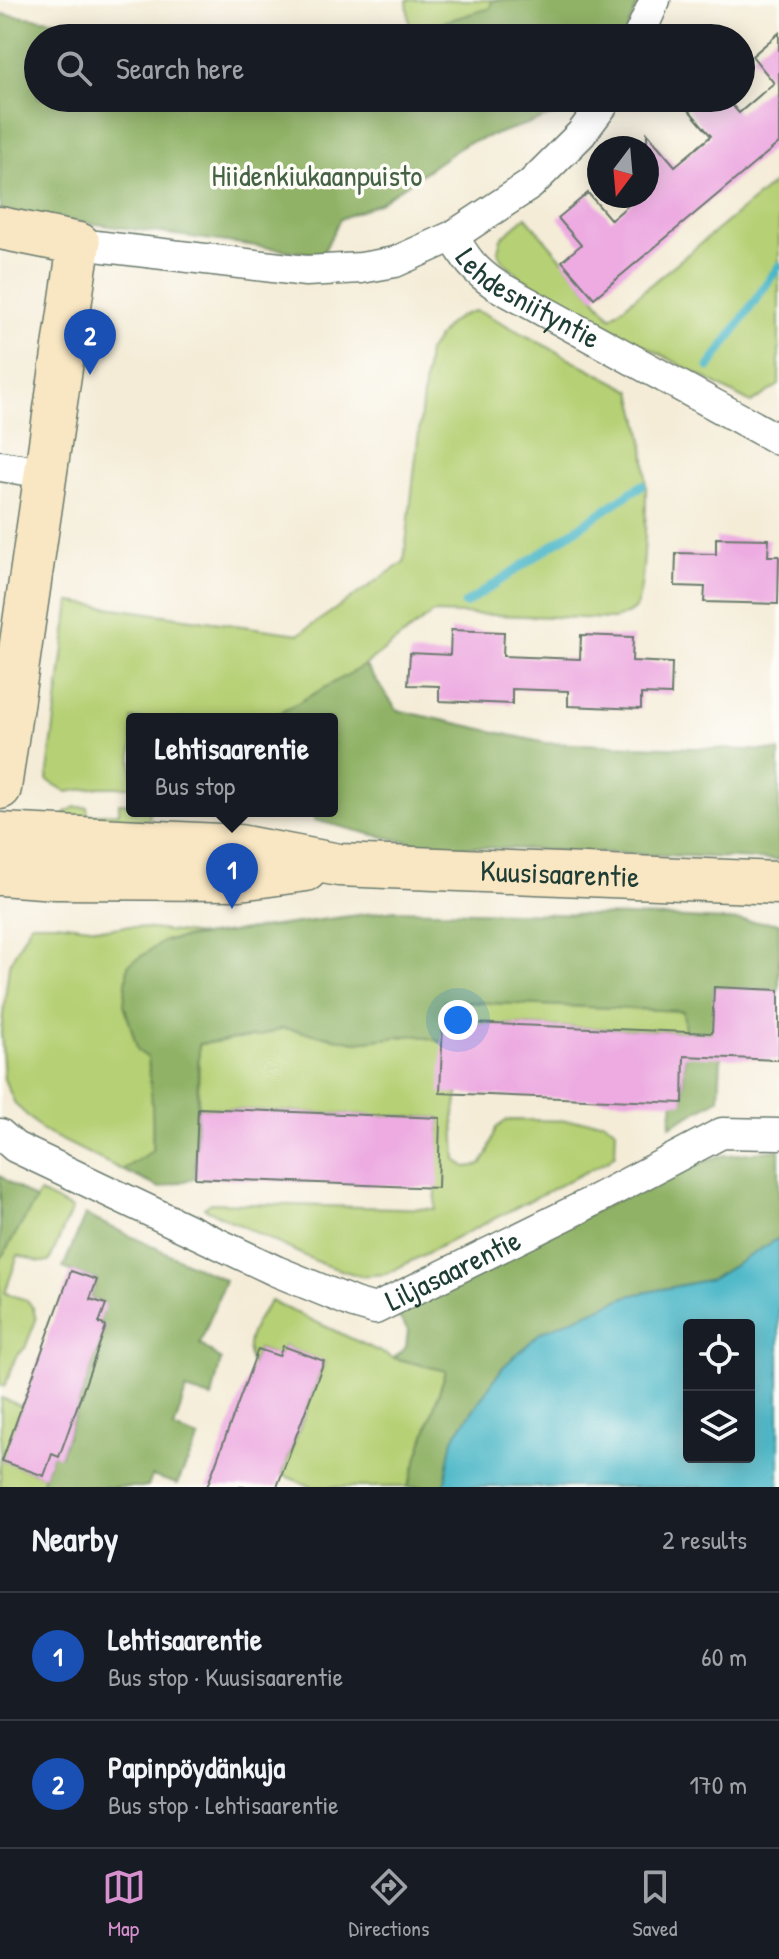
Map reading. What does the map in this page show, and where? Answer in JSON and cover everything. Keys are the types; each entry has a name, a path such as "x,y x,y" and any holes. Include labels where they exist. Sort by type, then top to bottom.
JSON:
{"main road":[{"path":"0,228 79,244 0,788"},
{"name":"Kuusisaarentie","path":"0,834 239,846 339,865 779,883"},
{"name":"Kuusisaarentie","path":"0,874 56,878 239,879 339,865"}],"street":[{"path":"644,24 655,0"},
{"path":"453,236 530,185 581,134 598,112"},
{"name":"Lehdesniityntie","path":"79,244 306,271 361,268 395,262 453,236 467,261 496,285 779,440"},
{"path":"0,466 45,473"},
{"name":"Liljasaarentie","path":"0,1134 15,1147 276,1271 375,1309 576,1210 722,1133 779,1134"}],"green space":[{"path":"407,0 639,0 486,24 409,24"},
{"path":"492,0 639,0 630,24 437,24 490,8"},
{"name":"Hiidenkiukaanpuisto","path":"0,14 86,24 24,24 24,112 564,112 465,144 379,203 340,219 322,255 0,211"},
{"path":"779,179 779,385 751,403 521,279 502,261 498,251 501,238 526,217 611,317"},
{"path":"474,311 485,314 632,391 646,471 644,561 635,608 613,619 433,613 365,665 280,713 126,713 126,787 67,792 47,780 70,602 299,634 404,562 428,352 442,332 465,314"},
{"path":"365,665 397,710 546,743 779,751 779,860 424,845 314,820 314,817 338,817 338,713 280,713"},
{"path":"119,803 126,804 126,817 150,819 90,830 64,817 75,807 87,807 88,815 119,813"},
{"path":"395,910 779,923 779,990 714,988 721,1057 719,1099 670,1126 673,1102 683,1102 683,1011 444,1001 442,1042 416,1035 356,1042 283,1028 259,1036 199,1044 195,1178 160,1188 122,1170 152,1151 153,1139 148,1058 138,1051 124,1004 128,965 164,941"},
{"path":"31,923 108,929 126,926 201,935 164,941 148,1058 153,1100 152,1151 122,1170 43,1131 15,1104 4,1079 1,1032 9,965"},
{"path":"444,1001 684,1011 685,1032 443,1022"},
{"path":"283,1028 356,1042 416,1035 442,1042 458,1093 454,1119 456,1160 466,1167 481,1165 496,1128 507,1120 603,1121 616,1130 615,1154 609,1160 386,1274 360,1276 322,1264 204,1208 211,1203 435,1209 440,1118 198,1108 199,1044 259,1036"},
{"path":"779,1150 779,1238 712,1279 628,1296 503,1367 453,1439 444,1487 408,1487 446,1371 394,1358 406,1347 408,1330 396,1313 662,1177 719,1156"},
{"path":"0,1176 35,1200 40,1193 72,1209 49,1262 18,1255 5,1293 27,1300 36,1320 25,1348 16,1356 5,1386 0,1385"},
{"path":"0,1176 36,1200 0,1260"},
{"path":"85,1215 225,1280 200,1344 221,1360 212,1398 186,1390 174,1429 199,1438 177,1484 152,1476 148,1487 40,1487 52,1454 60,1456 106,1327 99,1323 105,1304 90,1299 97,1280 63,1268"},
{"path":"271,1301 393,1358 446,1371 408,1487 313,1487 282,1475 324,1362 283,1346 279,1356 258,1349 252,1366 248,1352 251,1332"},
{"path":"1,1398 22,1406 3,1461 44,1476 40,1487 0,1487"}],"water":[{"path":"779,1238 779,1487 444,1487 453,1439 503,1367 541,1332 628,1296 712,1279"}],"building":[{"path":"779,33 779,143 594,298 562,261 581,245 558,218 587,194 587,208 601,208 611,220 625,208 659,208 659,147 675,166 711,136 691,112 755,112 755,99 774,83 755,60 755,53"},
{"path":"716,538 769,539 768,556 779,556 778,604 704,602 705,587 675,586 676,553 716,554"},
{"path":"451,630 504,632 503,656 580,659 581,635 633,637 632,661 672,663 671,695 641,694 641,709 568,706 568,691 512,689 512,704 439,701 439,686 408,685 410,653 450,655"},
{"path":"714,987 779,990 779,1060 684,1056 683,1103 440,1093 443,1022 712,1033"},
{"path":"198,1108 440,1118 438,1188 195,1178"},
{"path":"71,1271 97,1280 90,1299 106,1304 99,1323 106,1326 59,1457 52,1454 44,1476 2,1461"},
{"path":"283,1346 324,1361 277,1487 207,1487 258,1349 279,1356"}],"waterway":[{"path":"709,367 779,266"},
{"path":"465,604 642,485"}],"place":[{"name":"Papinpöydänkuja","path":"90,375"},
{"name":"Lehtisaarentie","path":"232,909"}]}
